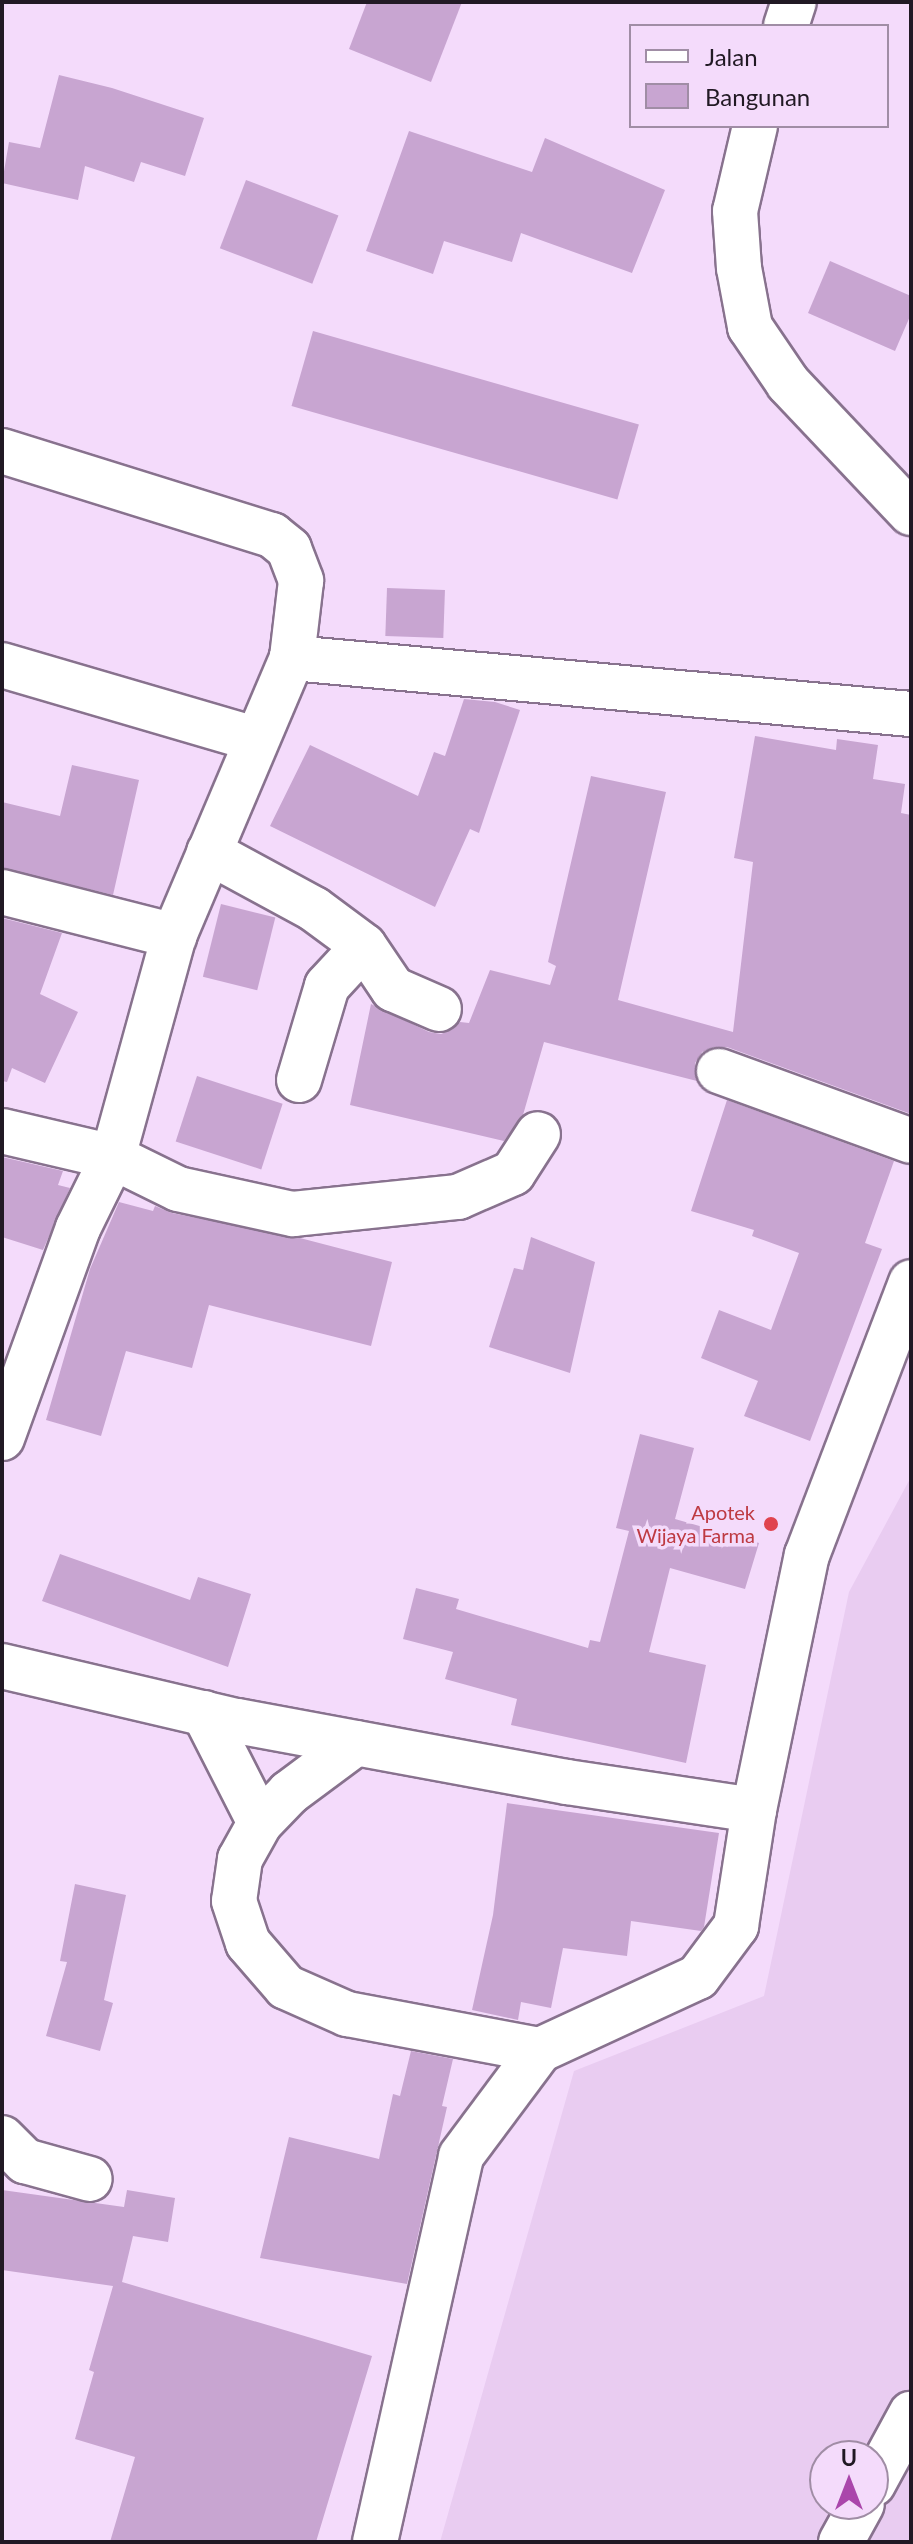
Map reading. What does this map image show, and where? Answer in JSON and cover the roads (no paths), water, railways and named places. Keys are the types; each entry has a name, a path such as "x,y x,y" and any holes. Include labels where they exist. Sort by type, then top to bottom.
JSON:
{"street":[{"path":"787,24 794,2"},
{"path":"755,128 735,211 739,268 750,327 788,383 911,513"},
{"path":"2,451 272,535 289,549 301,581 292,658 255,739 174,936 113,1157 78,1228 2,1438"},
{"path":"292,658 911,714"},
{"path":"2,665 255,739"},
{"path":"209,852 314,909 364,946 393,989 439,1009"},
{"path":"2,892 174,936"},
{"path":"299,1080 327,986 364,946"},
{"path":"719,1071 911,1141"},
{"path":"2,1131 113,1157 178,1189 293,1214 458,1197 513,1173 538,1134"},
{"path":"375,2542 461,2156 540,2050 698,1977 736,1926 754,1810 807,1555 911,1282"},
{"path":"2,1666 204,1713 356,1743 567,1782 754,1810"},
{"path":"204,1713 260,1823"},
{"path":"356,1743 289,1793 260,1823 240,1859 234,1901 248,1943 286,1987 347,2014 540,2050"},
{"path":"2,2138 25,2161 90,2179"},
{"path":"889,2455 911,2414"},
{"path":"841,2542 853,2520"}],"place":[{"name":"Apotek Wijaya Farma","path":"771,1524"}]}
